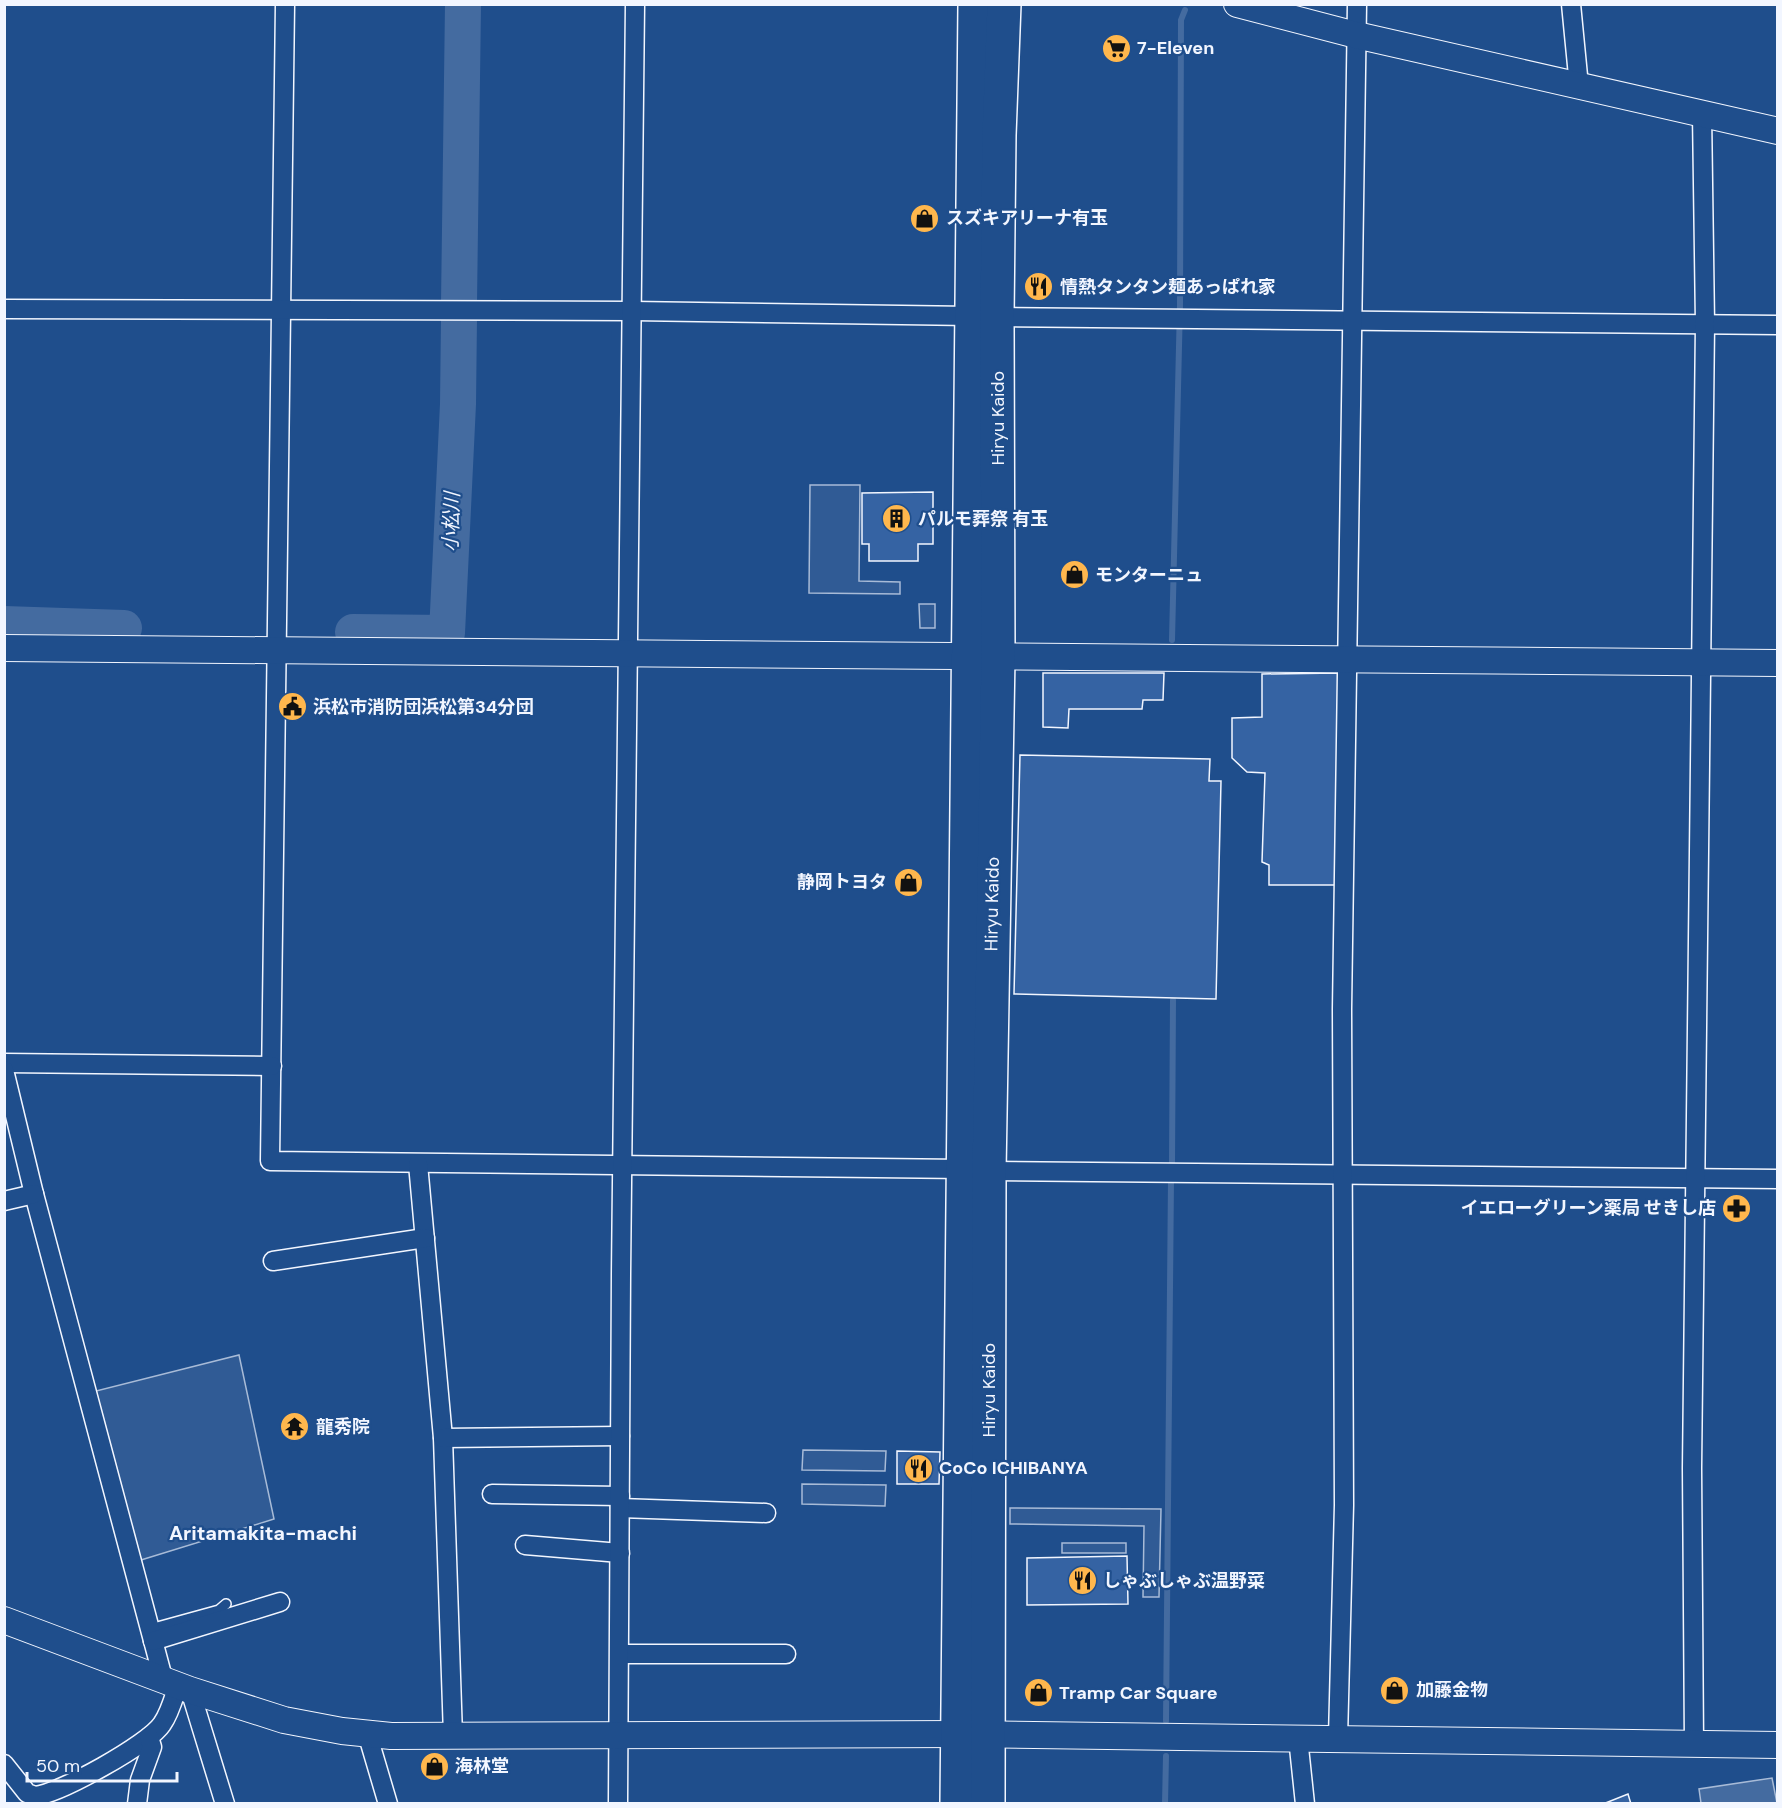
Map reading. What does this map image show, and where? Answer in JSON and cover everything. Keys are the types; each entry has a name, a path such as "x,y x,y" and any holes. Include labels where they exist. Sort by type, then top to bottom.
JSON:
{"highway":[{"name":"Hiryu Kaido","path":"957,1803 972,1735 983,657 984,317 975,4"},
{"name":"Hiryu Kaido","path":"984,317 999,135 1004,4"},
{"name":"Hiryu Kaido","path":"972,1735 988,1803"}],"street":[{"path":"285,4 270,1161 1778,1179"},
{"path":"618,1803 622,1164 635,4"},
{"path":"1237,4 1356,35 1778,131"},
{"path":"1338,1738 1344,1505 1342,1009 1357,4"},
{"path":"1571,4 1579,86"},
{"path":"1694,1745 1692,1468 1705,324 1701,113"},
{"path":"4,309 633,311 1180,320 1778,325"},
{"path":"4,648 1778,663"},
{"path":"4,1064 272,1066"},
{"path":"4,1070 34,1194 152,1635 177,1685 225,1803"},
{"path":"418,1164 443,1438 453,1736"},
{"path":"4,1201 34,1194"},
{"path":"273,1261 425,1238"},
{"path":"443,1438 620,1436"},
{"path":"492,1494 766,1513"},
{"path":"525,1545 620,1553"},
{"path":"152,1635 280,1602"},
{"path":"4,1620 177,1685 284,1720 367,1733 453,1736 618,1734 1338,1738 1778,1745"},
{"path":"620,1654 786,1654"},
{"path":"4,1764 27,1793 40,1795 118,1758 149,1737 164,1722 177,1685"},
{"path":"367,1733 388,1803"},
{"path":"137,1803 140,1780 152,1747 149,1737"},
{"path":"1298,1738 1305,1803"}],"lane":[{"path":"152,1635 219,1610 226,1604"}],"shaded area":[{"path":"810,485 860,485 859,581 900,582 900,594 809,593"},
{"path":"919,604 935,604 935,628 920,628"},
{"path":"239,1355 274,1519 141,1560 96,1391"},
{"path":"803,1450 886,1451 885,1471 802,1470"},
{"path":"802,1484 886,1485 885,1506 802,1504"},
{"path":"1010,1508 1161,1509 1159,1597 1143,1597 1144,1526 1010,1524"},
{"path":"1062,1543 1126,1543 1126,1553 1062,1553"},
{"path":"1772,1778 1777,1803 1701,1803 1699,1789"}],"building":[{"name":"パルモ葬祭 有玉","path":"933,492 933,544 918,544 918,561 869,561 869,544 862,544 862,493"},
{"path":"1043,673 1164,673 1163,700 1143,700 1142,709 1069,709 1068,728 1043,727"},
{"path":"1338,673 1339,885 1269,885 1269,865 1262,862 1265,773 1247,772 1232,758 1232,718 1262,717 1262,674"},
{"path":"1020,755 1210,759 1209,781 1221,781 1216,999 1014,994"},
{"name":"CoCo ICHIBANYA","path":"897,1451 940,1452 939,1484 897,1484"},
{"path":"1127,1556 1128,1604 1027,1605 1027,1558"},
{"path":"1628,1794 1631,1804 1603,1804"}],"waterway":[{"name":"小松川","path":"459,303 463,4"},
{"path":"1172,640 1180,305 1181,20 1185,10"},
{"name":"小松川","path":"353,632 447,633 458,404 459,318"},
{"name":"小松川","path":"4,624 124,628"},
{"path":"1172,1164 1173,1000"},
{"path":"1166,1721 1171,1179"},
{"path":"1165,1804 1166,1756"}],"place":[{"name":"7-Eleven","path":"1116,48"},
{"name":"スズキアリーナ有玉","path":"925,218"},
{"name":"情熱タンタン麺あっぱれ家","path":"1039,287"},
{"name":"パルモ葬祭 有玉","path":"897,519"},
{"name":"モンターニュ","path":"1074,575"},
{"name":"浜松市消防団浜松第34分団","path":"292,707"},
{"name":"静岡トヨタ","path":"908,882"},
{"name":"イエローグリーン薬局 せきし店","path":"1737,1208"},
{"name":"龍秀院","path":"295,1427"},
{"name":"CoCo ICHIBANYA","path":"918,1468"},
{"name":"しゃぶしゃぶ温野菜","path":"1082,1581"},
{"name":"加藤金物","path":"1395,1690"},
{"name":"Tramp Car Square","path":"1038,1693"},
{"name":"海林堂","path":"434,1766"}],"district":[{"name":"Aritamakita-machi","path":"263,1533"}]}
